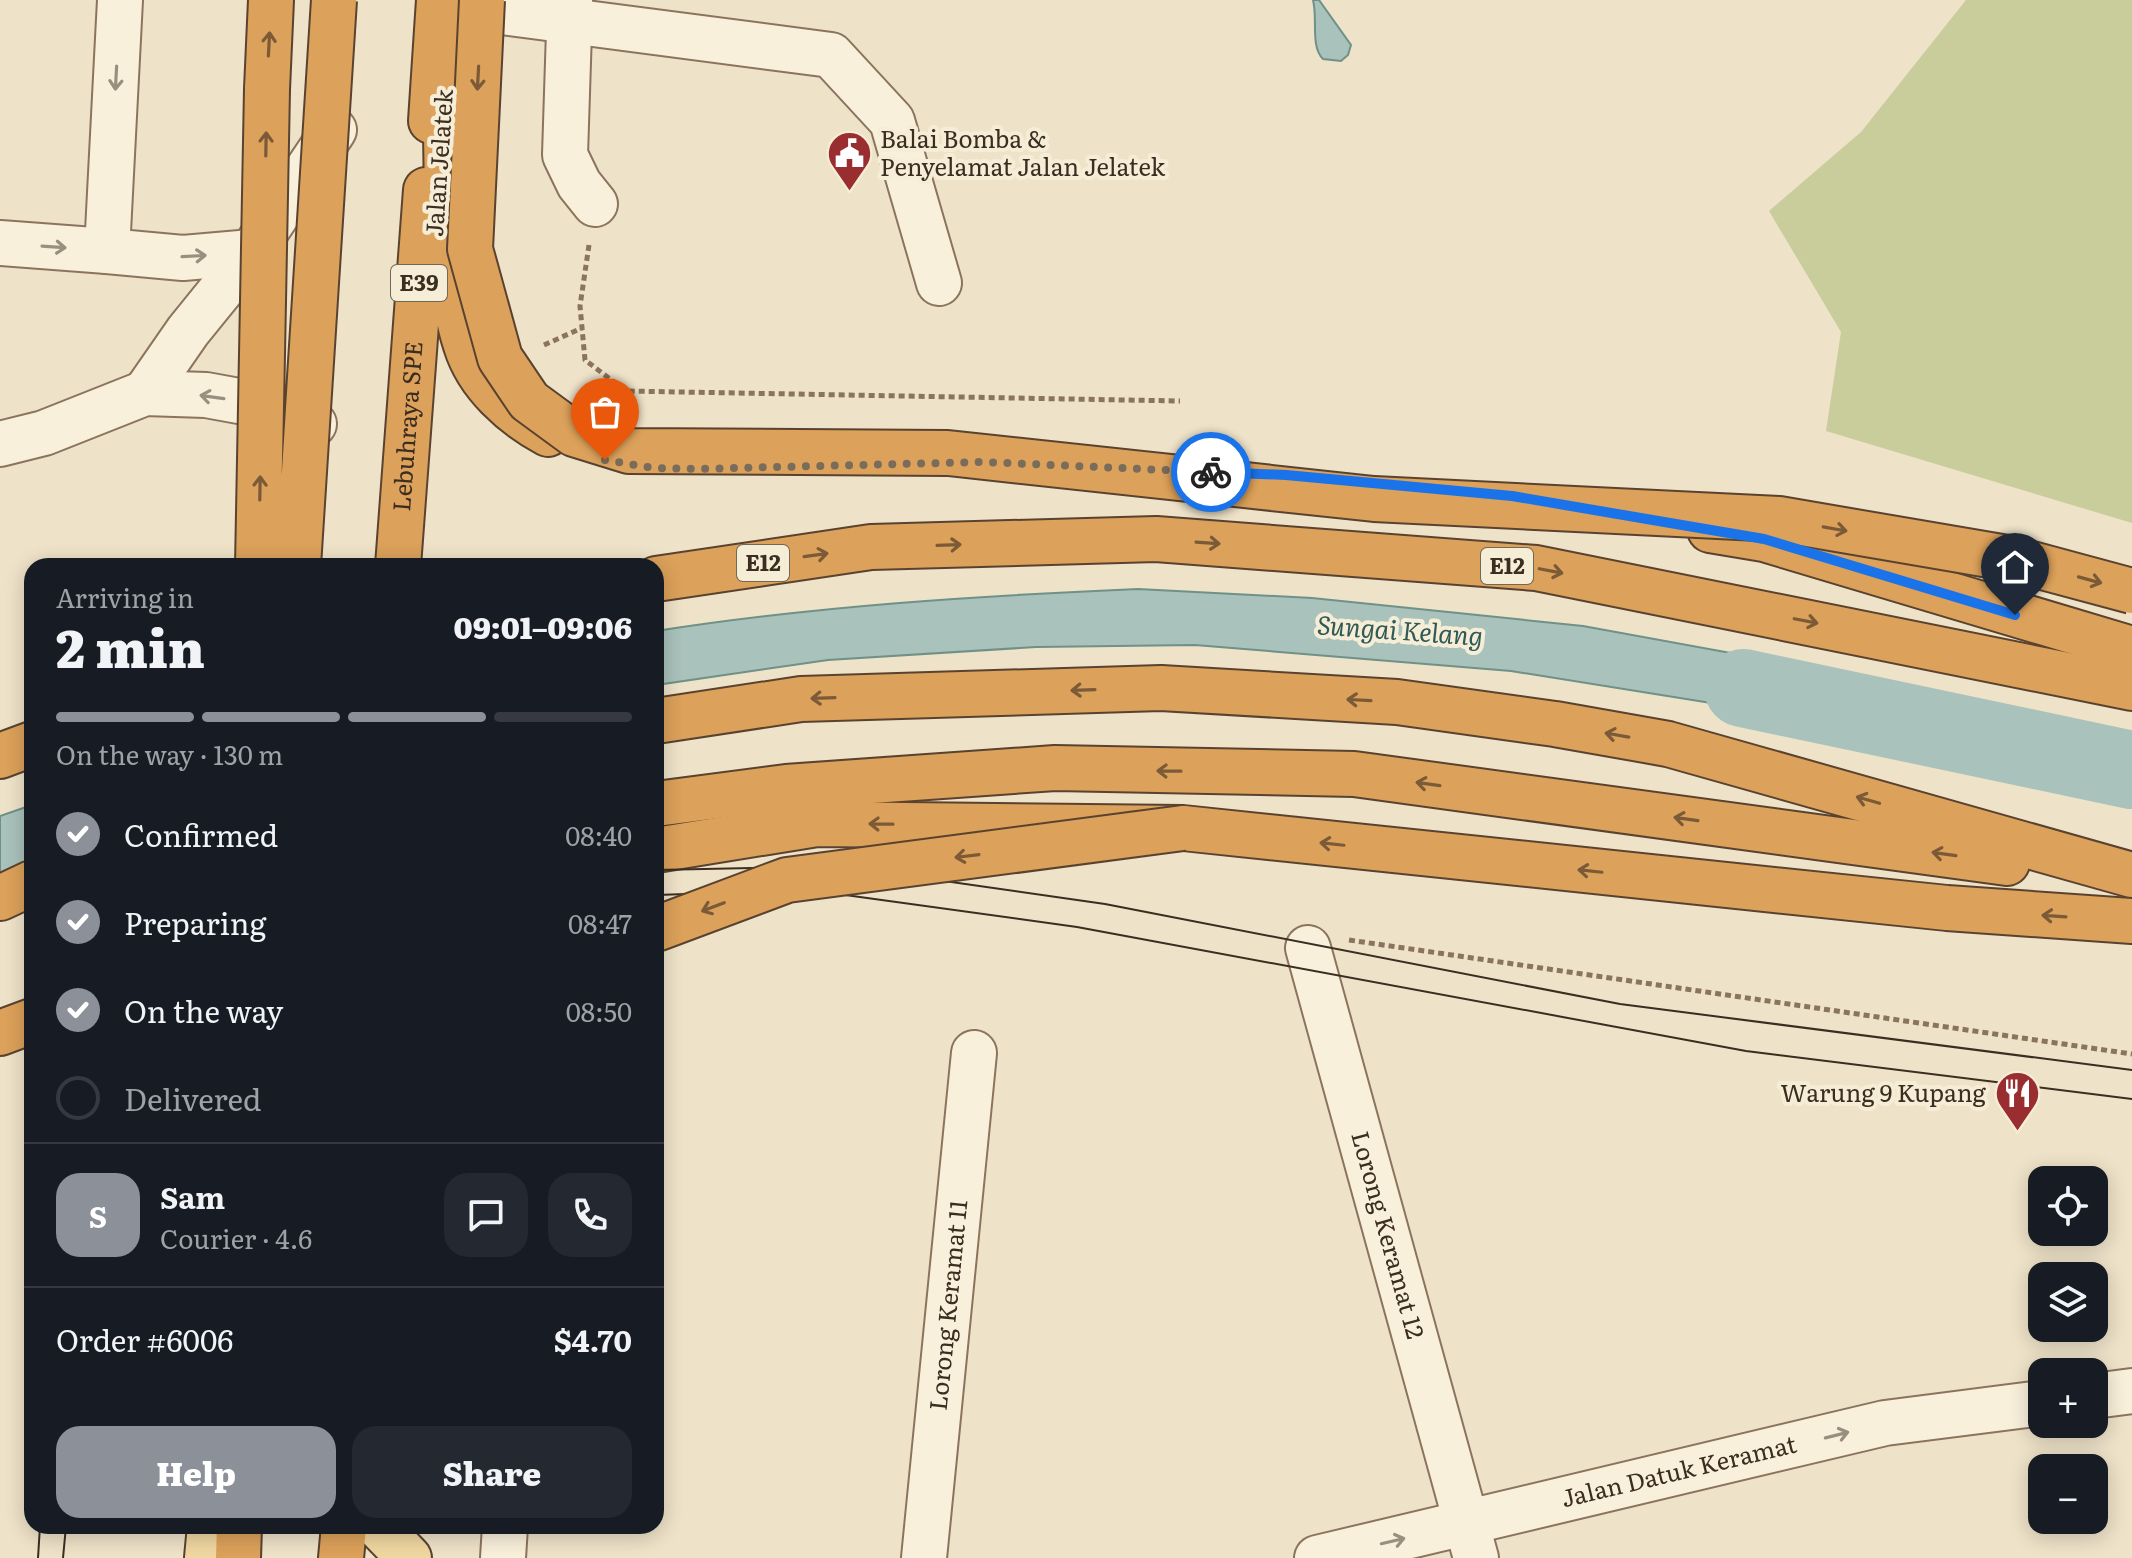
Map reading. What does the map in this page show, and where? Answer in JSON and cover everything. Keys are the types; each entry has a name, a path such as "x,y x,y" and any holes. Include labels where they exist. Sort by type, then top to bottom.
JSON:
{"highway":[{"path":"258,558 271,0"},
{"path":"302,558 337,0"},
{"path":"458,2 470,249 500,358 529,401 574,434 629,451 948,453 1374,499 1779,519 2013,559 2132,591"},
{"name":"Lebuhraya SPE","path":"399,558 458,2"},
{"path":"445,92 453,278 466,346 492,390 524,421 566,444 605,460 654,468 983,462 1286,475 1512,496 1764,539 2132,649"},
{"name":"E12","path":"664,578 871,547 1156,539 1536,568 2132,688"},
{"path":"664,720 801,699 1161,688 1397,702 1555,724 1668,744 2132,877"},
{"path":"0,756 24,747"},
{"path":"664,803 786,787 1055,768 1354,774 2132,877"},
{"path":"664,849 817,824 1183,828 1947,908 2132,921"},
{"path":"664,926 787,880 1183,828"},
{"path":"0,898 24,887"},
{"path":"0,1033 24,1024"},
{"path":"238,1558 239,1534"},
{"path":"327,1558 328,1534"},
{"path":"341,1558 343,1534"}],"main road":[{"path":"302,558 334,130 337,0"},
{"name":"Jalan Jelatek","path":"410,558 445,92 458,2"},
{"path":"207,1558 209,1534"},
{"path":"386,1534 409,1558"}],"street":[{"path":"107,251 120,0"},
{"path":"458,2 569,10 831,55 892,121 939,283"},
{"path":"569,10 565,155 579,184 595,204"},
{"path":"145,393 188,331 252,252 334,130"},
{"path":"0,243 183,258 252,252"},
{"path":"0,444 44,433 145,393 206,395 261,405 314,424"},
{"name":"Lorong Keramat 12","path":"1308,948 1473,1541"},
{"name":"Lorong Keramat 11","path":"924,1558 974,1053"},
{"path":"2108,1394 2132,1391"},
{"name":"Jalan Datuk Keramat","path":"1317,1558 1473,1541 1885,1423 2028,1405"},
{"path":"503,1558 504,1534"}],"path":[{"path":"595,204 580,306 585,360 626,391 1180,401"},
{"path":"539,347 582,328"},
{"path":"1308,948 1345,940 2132,1054"}],"green space":[{"path":"1966,0 2132,0 2132,523 1826,431 1841,332 1769,211 1861,132"}],"water":[{"path":"1313,0 1319,0 1351,45 1348,55 1341,61 1323,59 1319,54 1315,40"},
{"path":"1138,589 1312,598 1583,626 1851,675 1846,737 1736,707 1511,671 1195,645 1036,647 828,660 664,684 664,630 896,603"},
{"path":"24,808 24,864 0,873 0,816"}],"waterway":[{"name":"Sungai Kelang","path":"1743,688 2132,770"}],"tram line":[{"path":"664,870 839,866 1105,904 1620,1004 2132,1070"},
{"path":"664,895 809,890 1077,927 1746,1051 2132,1099"},
{"path":"38,1558 40,1534"},
{"path":"63,1558 65,1534"}],"way so far":[{"path":"605,460 654,468 696,469 983,462 1211,472"}],"place":[{"name":"Balai Bomba & Penyelamat Jalan Jelatek","path":"849,193"},
{"name":"Warung 9 Kupang","path":"2017,1133"}],"route":[{"path":"1211,472 1286,475 1512,496 1764,539 2015,615"}]}
